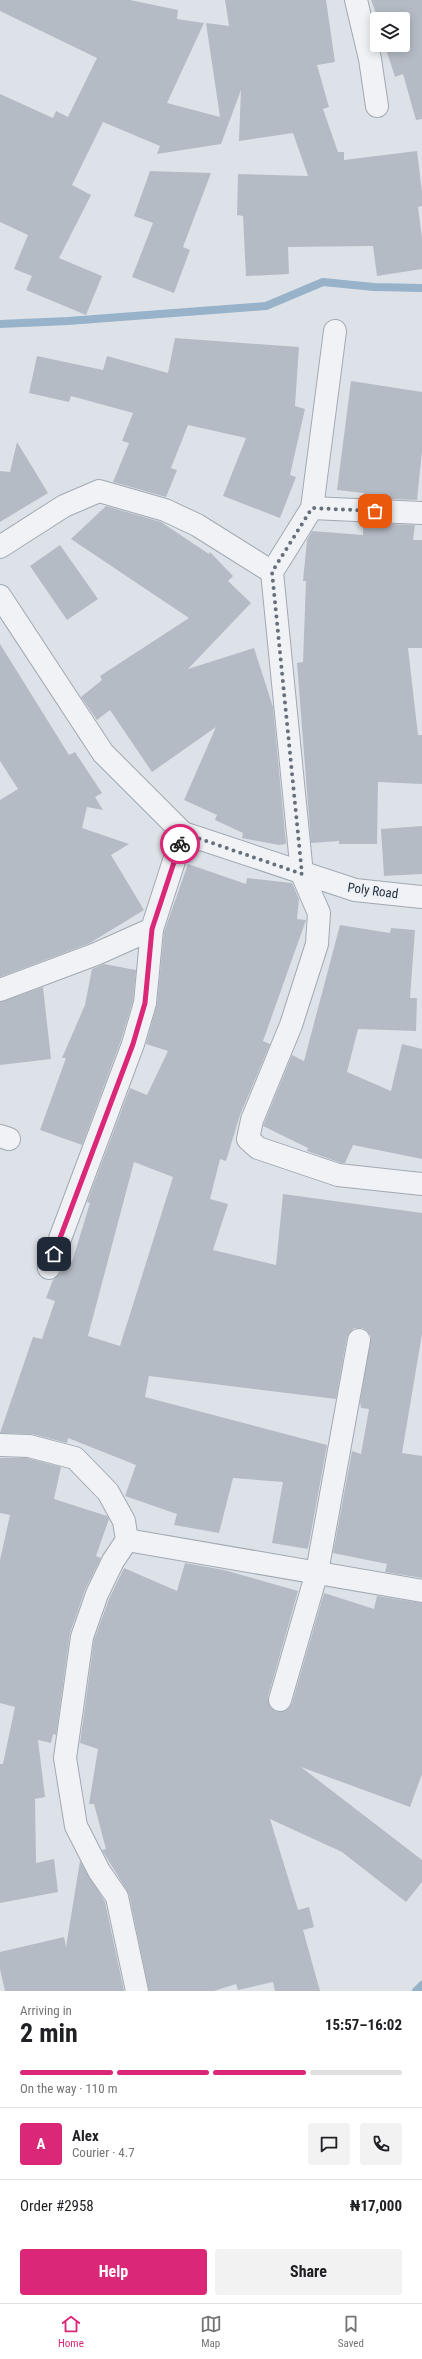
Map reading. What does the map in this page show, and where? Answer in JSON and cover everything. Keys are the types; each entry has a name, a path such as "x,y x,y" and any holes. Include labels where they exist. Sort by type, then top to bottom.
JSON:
{"street":[{"path":"356,0 370,59 377,106"},
{"path":"335,330 312,508 272,572 302,874 319,913 317,944 291,1024 252,1120 248,1139 258,1148 338,1175 422,1184"},
{"path":"0,548 64,506 99,491 165,510 197,525 272,572"},
{"path":"312,508 422,513"},
{"path":"0,596 104,753 183,833 152,929 145,1003 133,1044 100,1127 49,1268"},
{"name":"Poly Road","path":"183,833 302,874 355,890 422,897"},
{"path":"0,990 96,954 152,929"},
{"path":"280,1700 317,1572 359,1340"},
{"path":"0,1445 29,1446 75,1458 108,1492 124,1521 127,1540 113,1561 97,1594 82,1637 65,1758 76,1826 99,1870 117,1897 137,1991"},
{"path":"127,1540 422,1591"}],"building":[{"path":"0,0 130,0 178,10 177,19 204,23 167,103 220,117 206,23 229,26 225,0 326,0 335,62 317,65 329,107 323,109 338,152 344,152 344,160 417,151 422,192 422,206 418,207 422,238 422,269 377,276 373,246 288,247 289,274 246,276 243,216 237,215 238,174 308,176 293,133 239,141 241,90 221,144 157,154 160,146 103,122 72,185 91,195 59,258 102,276 86,315 26,290 32,276 14,269 28,235 0,222 0,94 53,118 56,111 68,117 97,58 0,11"},
{"path":"371,0 422,0 422,119 416,120 403,74 395,77 387,52 410,52 410,12 375,12"},
{"path":"150,171 211,173 183,247 190,250 174,293 132,277 153,223 134,216"},
{"path":"175,338 299,347 295,406 305,409 290,475 296,477 280,518 223,496 246,438 188,425 171,468 177,470 166,497 113,482 129,443 122,441 133,413 71,396 69,402 29,393 37,356 103,370 107,356 168,373"},
{"path":"351,381 422,392 422,451 417,500 364,498 364,493 337,490"},
{"path":"17,442 48,493 0,522 0,471 10,472"},
{"path":"106,506 161,522 209,554 210,552 233,576 228,581 251,603 188,669 254,648 273,707 286,844 279,845 242,838 243,833 215,820 217,815 184,800 216,727 152,772 110,710 97,720 81,697 102,680 100,676 189,618 71,539"},
{"path":"363,523 415,525 413,540 422,540 422,648 408,648 418,735 422,735 422,784 378,782 377,844 339,844 339,841 311,843 297,663 303,662 306,581 303,581 307,540 312,531 363,535"},
{"path":"60,545 98,599 67,620 30,566"},
{"path":"0,644 69,755 75,752 102,793 95,797 103,810 87,807 82,828 129,844 111,855 144,910 90,943 0,977 0,800 18,789 0,761"},
{"path":"422,826 422,874 384,876 381,829"},
{"path":"188,864 246,884 247,878 292,883 299,899 297,919 306,920 263,1041 270,1044 240,1115 226,1161 220,1159 210,1199 228,1204 213,1250 276,1265 283,1194 422,1213 422,1334 402,1453 422,1456 422,1578 385,1572 387,1564 333,1553 352,1451 361,1454 369,1409 361,1408 360,1402 371,1336 362,1328 354,1328 347,1337 336,1399 149,1376 145,1397 327,1445 308,1549 272,1543 283,1482 233,1478 219,1533 174,1525 177,1514 125,1496 136,1465 68,1438 67,1443 32,1434 0,1433 33,1337 42,1339 55,1301 46,1298 53,1280 61,1273 65,1260 72,1262 90,1203 87,1202 130,1088 147,1095 168,1051 146,1044 157,1004 164,932","holes":["134,1162 173,1177 120,1346 88,1336"]},
{"path":"340,925 390,933 391,928 415,930 410,998 417,998 416,1031 358,1029 347,1072 391,1091 402,1044 422,1049 422,1159 353,1145 345,1163 341,1163 307,1151 308,1148 263,1126 292,1055 304,1061"},
{"path":"104,964 136,970 133,1001 121,1040 82,1145 40,1130 66,1058 62,1058 85,1005 92,969"},
{"path":"43,987 51,1059 0,1065 0,1002"},
{"path":"0,1458 27,1458 61,1467 54,1499 107,1516 109,1519 96,1556 101,1558 85,1590 70,1633 56,1735 53,1734 51,1743 38,1740 45,1797 35,1799 36,1863 54,1859 58,1892 0,1903 0,1764 3,1764 15,1707 0,1703 0,1560 10,1515 0,1513"},
{"path":"185,1563 224,1570 298,1591 268,1697 271,1708 277,1712 288,1709 292,1703 324,1593 374,1609 377,1596 422,1603 422,1774 410,1807 301,1767 422,1860 422,1882 406,1902 342,1852 270,1819 298,1910 309,1907 314,1927 303,1930 320,1991 275,1991 273,1982 238,1990 236,1984 214,1991 149,1991 129,1894 102,1850 106,1849 94,1804 89,1804 98,1749 80,1743 94,1640 109,1599 124,1568 177,1591"},
{"path":"80,1861 105,1902 124,1991 5,1991 0,1969 0,1952 64,1937 66,1947"}],"waterway":[{"path":"0,324 68,321 266,306 323,282 374,287 422,288"},
{"path":"416,1991 422,1985"}],"way so far":[{"path":"180,844 183,833 302,874 272,572 312,508 375,511"}],"route":[{"path":"54,1254 100,1127 133,1044 145,1003 150,968 152,929 180,844"}]}
